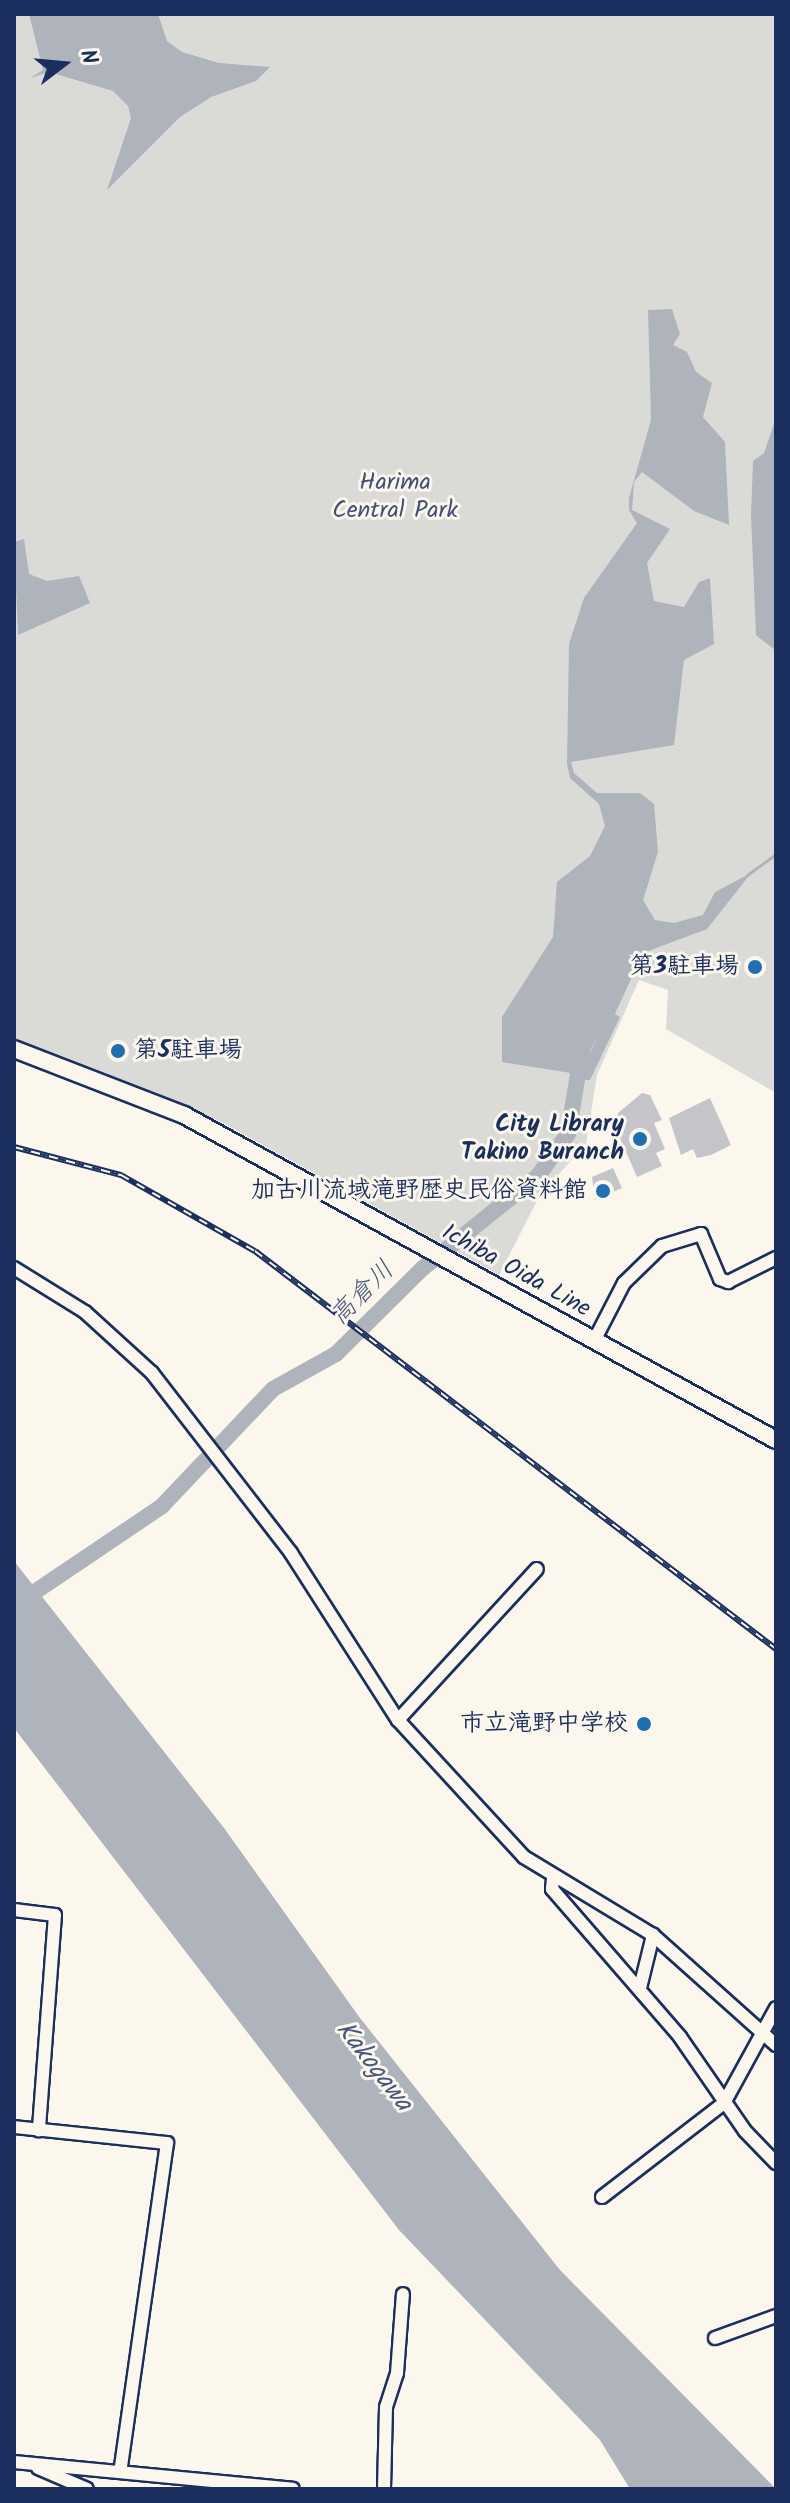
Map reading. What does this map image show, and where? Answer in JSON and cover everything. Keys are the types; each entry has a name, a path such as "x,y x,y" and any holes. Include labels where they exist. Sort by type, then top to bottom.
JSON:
{"main road":[{"name":"Ichiba Oida Line","path":"14,1049 184,1115 776,1440"}],"street":[{"path":"594,1341 624,1283 662,1246 701,1234 720,1279 728,1282 776,1258"},
{"path":"14,1268 85,1312 160,1383 291,1553 398,1720 524,1857 553,1879 653,1935 776,2045"},
{"path":"398,1720 537,1569"},
{"path":"553,1879 552,1889 640,1988 724,2103 776,2163"},
{"path":"14,1910 55,1915 39,2130"},
{"path":"640,1988 653,1935"},
{"path":"602,2197 724,2103 776,2008"},
{"path":"14,2127 167,2143 121,2468"},
{"path":"384,2489 386,2407 397,2373 403,2294"},
{"path":"715,2338 776,2316"},
{"path":"14,2462 121,2468 293,2489"},
{"path":"31,2465 87,2489"}],"green space":[{"name":"Harima Central Park","path":"14,14 776,14 776,1093 666,1029 668,990 639,980 597,1075 586,1144 540,1195 499,1275 219,1121 14,1040"}],"water":[{"path":"29,14 158,14 167,41 182,52 219,63 270,67 256,81 211,97 180,117 107,190 131,118 128,106 113,91 49,72 30,78 43,70"},
{"path":"672,309 680,334 673,345 687,352 696,372 712,383 703,417 725,442 729,525 694,511 642,472 634,482 632,510 670,529 647,563 654,601 684,607 699,582 710,578 714,644 684,660 674,745 571,762 574,773 597,793 640,793 654,804 658,852 643,900 655,920 674,923 703,915 715,892 751,873 707,929 643,953 615,1014 620,1017 590,1080 585,1080 579,1074 600,1033 577,1074 502,1062 502,1017 553,937 557,882 590,856 605,826 599,804 570,778 567,764 569,644 584,598 637,523 629,510 629,498 651,420 648,310"},
{"path":"776,418 776,651 756,635 751,515 753,461 764,453"},
{"path":"24,539 29,574 47,581 79,576 90,603 18,635 14,542"},
{"name":"Kakogawa","path":"14,1561 224,1828 360,2018 560,2270 776,2489 630,2489 600,2440 399,2230 14,1728"}],"building":[{"name":"City Library Takino Buranch","path":"642,1093 650,1095 662,1120 654,1123 665,1149 656,1153 662,1166 637,1177 616,1129 618,1113"},
{"path":"710,1098 731,1145 697,1158 693,1149 681,1155 669,1118"},
{"name":"加古川流域滝野歴史民俗資料館","path":"613,1168 622,1188 595,1200 592,1177"}],"waterway":[{"path":"747,875 776,854"},
{"name":"高倉川","path":"14,1606 162,1506 273,1389 336,1354 423,1268 538,1176 568,1134 583,1044"}],"railway":[{"path":"14,1147 121,1175 255,1251 776,1649"}],"place":[{"name":"第3駐車場","path":"755,967"},
{"name":"第5駐車場","path":"118,1051"},
{"name":"City Library Takino Buranch","path":"640,1139"},
{"name":"加古川流域滝野歴史民俗資料館","path":"603,1191"},
{"name":"市立滝野中学校","path":"644,1724"}]}
